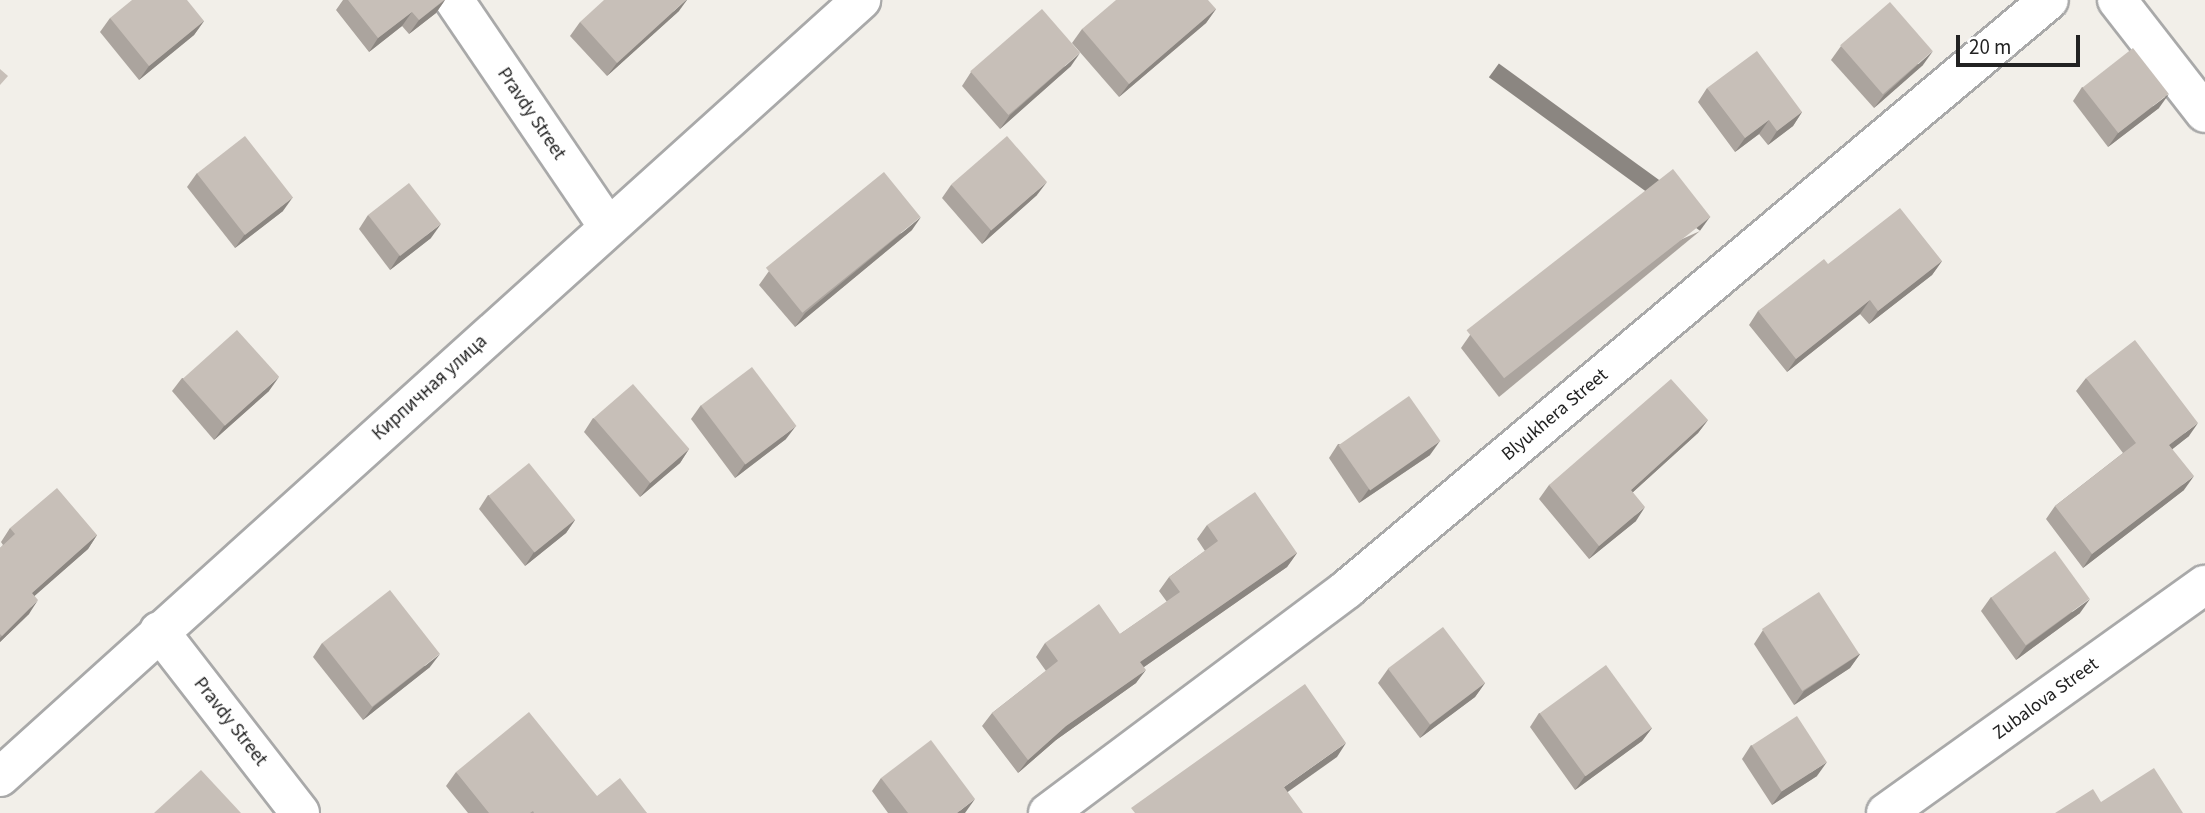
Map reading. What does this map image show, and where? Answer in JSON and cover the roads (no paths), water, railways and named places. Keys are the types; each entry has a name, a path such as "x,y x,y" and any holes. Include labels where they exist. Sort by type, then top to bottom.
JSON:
{"street":[{"name":"Pravdy Street","path":"454,0 608,228"},
{"name":"Кирпичная улица","path":"0,777 861,0"},
{"name":"Blyukhera Street","path":"1048,813 1347,589 2049,0"},
{"path":"2117,0 2205,113"},
{"name":"Zubalova Street","path":"1886,813 2205,585"},
{"name":"Pravdy Street","path":"159,631 300,813"}]}
